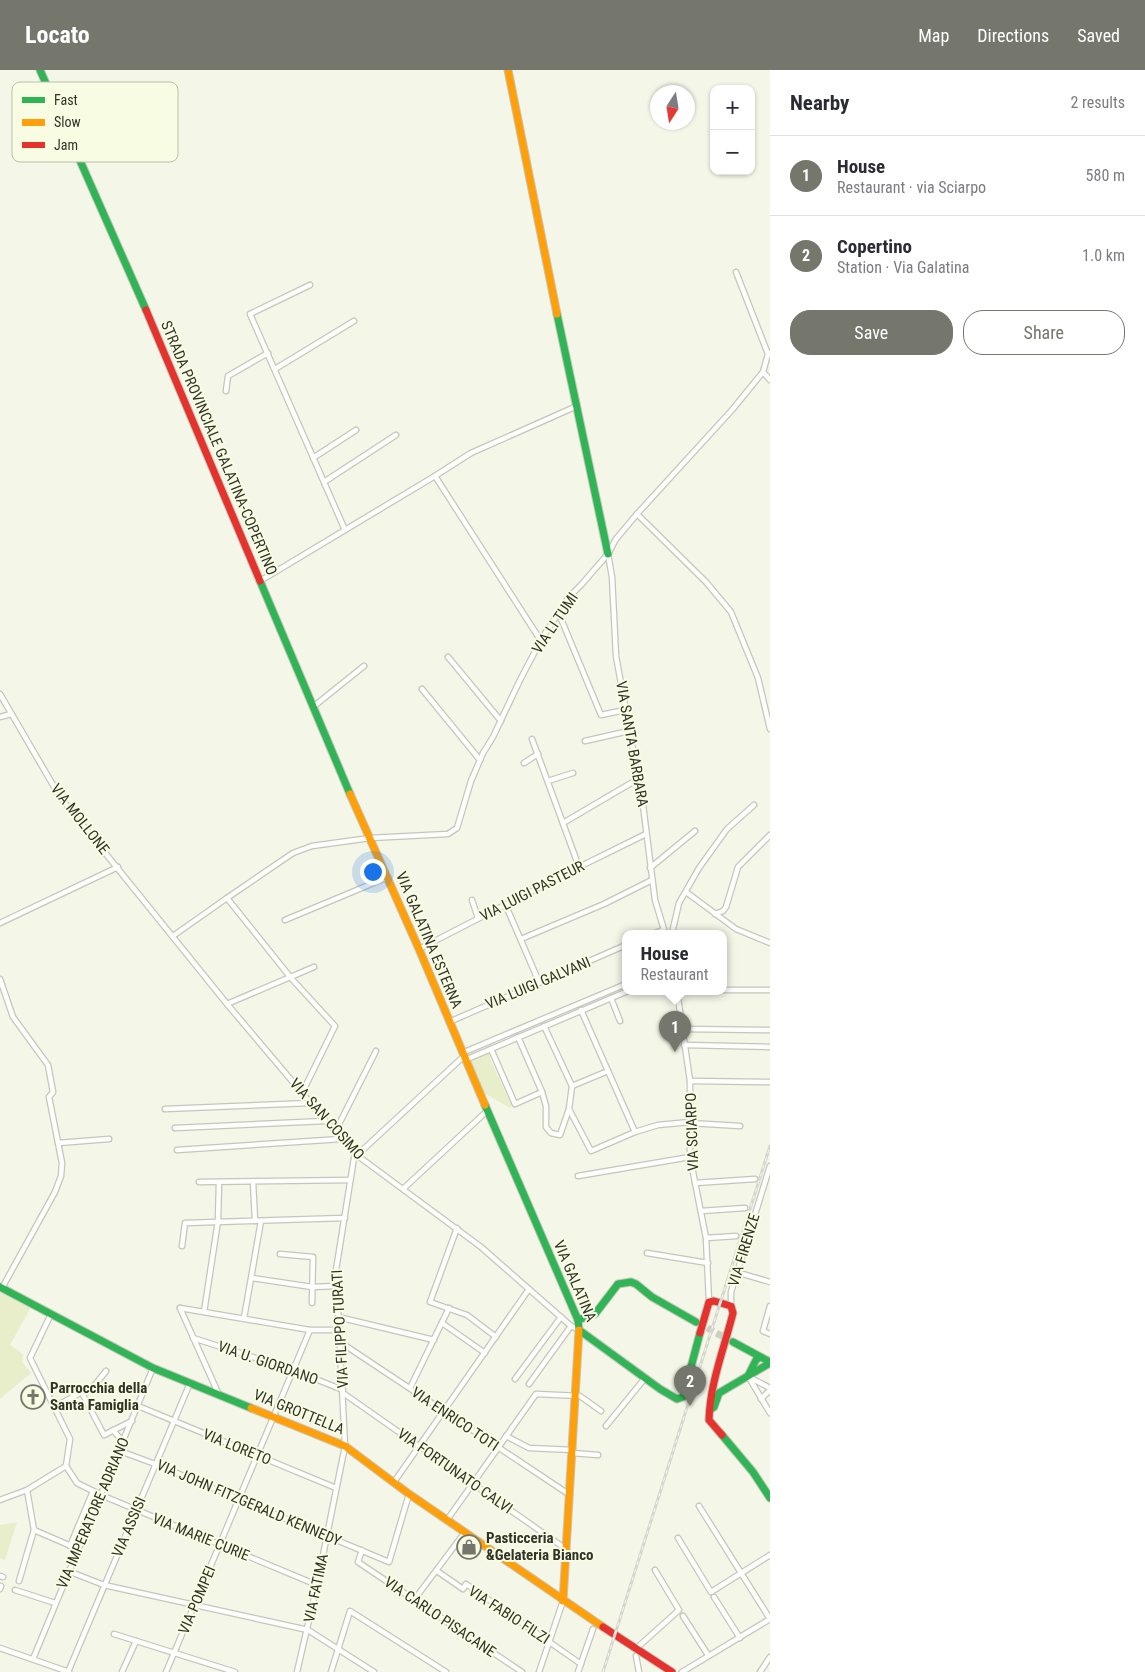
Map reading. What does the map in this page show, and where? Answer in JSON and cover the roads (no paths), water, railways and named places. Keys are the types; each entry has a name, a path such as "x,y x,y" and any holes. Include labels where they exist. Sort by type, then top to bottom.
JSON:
{"street":[{"name":"STRADA PROVINCIALE GALATINA-COPERTINO","path":"40,70 45,82"},
{"path":"508,70 532,194 608,554"},
{"name":"STRADA PROVINCIALE GALATINA-COPERTINO","path":"81,162 160,341 313,707 370,838"},
{"path":"736,272 769,354"},
{"path":"310,285 250,314 345,530"},
{"path":"275,369 354,321"},
{"path":"226,391 228,376 268,353"},
{"name":"VIA LI TUMI","path":"370,838 448,834 457,828 471,780 480,760 541,641 569,597 608,554 616,539 763,372 769,354"},
{"path":"763,372 770,380"},
{"path":"260,581 471,453 577,406"},
{"path":"313,458 356,430"},
{"path":"324,482 396,435"},
{"path":"435,476 541,641"},
{"path":"638,514 706,582 731,612 758,678 770,729"},
{"name":"VIA SANTA BARBARA","path":"608,554 612,577 616,656 643,805 655,900 664,930"},
{"path":"559,614 600,715 625,710"},
{"path":"448,657 501,721"},
{"path":"313,707 364,666"},
{"path":"422,689 480,760"},
{"name":"VIA MOLLONE","path":"0,694 60,797 173,936"},
{"path":"0,717 11,714"},
{"path":"586,741 629,731"},
{"path":"532,739 579,867"},
{"path":"524,763 538,754"},
{"path":"548,781 573,773"},
{"path":"563,823 638,779"},
{"path":"673,930 679,903 718,840 727,828 754,805"},
{"path":"650,868 695,830"},
{"name":"VIA LUIGI PASTEUR","path":"419,949 646,834"},
{"path":"715,914 723,911 726,907 738,867 770,834"},
{"path":"173,936 293,853 312,846 370,838"},
{"name":"VIA GALATINA ESTERNA","path":"370,838 464,1056"},
{"path":"0,923 118,867"},
{"path":"285,920 388,877"},
{"path":"521,939 604,904 652,880"},
{"path":"686,892 736,929 770,943"},
{"path":"226,898 291,978 335,1026 302,1093"},
{"path":"472,900 478,918"},
{"path":"506,906 539,982"},
{"name":"VIA SAN COSIMO","path":"173,936 227,1004 341,1139 358,1156 457,1228 571,1326 579,1330"},
{"name":"VIA LUIGI GALVANI","path":"449,1022 622,947"},
{"path":"227,1004 314,967"},
{"path":"0,979 13,1017 48,1065 53,1092 49,1097 62,1163 62,1176 42,1217 1,1287"},
{"path":"358,1156 464,1056 622,986"},
{"path":"727,990 770,990"},
{"path":"464,1056 491,1049 622,993"},
{"name":"VIA SCIARPO","path":"678,995 690,1081 690,1157 706,1238 709,1302"},
{"path":"611,998 620,1021"},
{"path":"581,1010 635,1132"},
{"path":"518,1037 542,1092 546,1106 546,1127 551,1133 560,1135 569,1109 572,1086 544,1026"},
{"path":"682,1029 770,1030"},
{"path":"684,1045 770,1047"},
{"path":"491,1049 516,1104 542,1092"},
{"path":"335,1132 376,1051"},
{"name":"VIA GALATINA","path":"464,1056 578,1320 579,1330 677,1399 683,1397 709,1302"},
{"path":"572,1086 608,1071"},
{"path":"690,1081 770,1082"},
{"path":"165,1109 311,1103"},
{"path":"569,1109 591,1151 635,1132 658,1125 690,1122 740,1126"},
{"path":"403,1189 487,1110"},
{"path":"175,1128 325,1120"},
{"path":"58,1143 110,1139"},
{"path":"177,1150 341,1139"},
{"name":"VIA FILIPPO TURATI","path":"345,1446 336,1286 337,1258 354,1158 358,1156"},
{"path":"578,1176 690,1157"},
{"name":"VIA FIRENZE","path":"731,1306 730,1292 768,1183 770,1166"},
{"path":"695,1183 755,1179"},
{"path":"199,1182 350,1180"},
{"path":"204,1312 218,1221 219,1182"},
{"path":"244,1318 252,1278 258,1221 254,1182"},
{"path":"701,1211 745,1208"},
{"path":"182,1246 185,1223 344,1218"},
{"path":"457,1228 430,1302 467,1315 496,1337"},
{"path":"706,1238 736,1236"},
{"path":"647,1253 708,1263"},
{"path":"280,1254 313,1257 312,1303"},
{"path":"736,1272 770,1282"},
{"path":"252,1278 312,1287 336,1286"},
{"path":"578,1320 595,1314 618,1284 631,1282 652,1297 696,1322"},
{"name":"VIA GROTTELLA","path":"1,1287 153,1368 345,1446 446,1520 669,1671"},
{"path":"394,1482 529,1290"},
{"path":"709,1302 714,1300 731,1306 733,1313 716,1378 716,1391 708,1411 709,1420 753,1472 770,1498"},
{"path":"770,1306 763,1331 770,1334"},
{"path":"219,1395 180,1308 310,1330 339,1330"},
{"path":"410,1388 449,1308"},
{"path":"0,1500 27,1490 66,1466 70,1439 30,1358 51,1314"},
{"path":"338,1317 434,1340"},
{"path":"515,1379 561,1317"},
{"path":"442,1323 485,1353"},
{"path":"529,1384 571,1326"},
{"name":"VIA POMPEI","path":"166,1672 310,1330"},
{"path":"539,1672 563,1601 579,1330"},
{"name":"VIA U. GIORDANO","path":"193,1338 293,1370 343,1391"},
{"name":"VIA ENRICO TOTI","path":"340,1342 570,1495"},
{"path":"733,1342 770,1363"},
{"path":"749,1351 754,1370"},
{"path":"716,1391 748,1376 754,1370 760,1357"},
{"path":"754,1370 770,1363"},
{"name":"VIA IMPERATORE ADRIANO","path":"33,1659 153,1368"},
{"path":"54,1407 95,1385 106,1370"},
{"path":"748,1376 770,1389 761,1399"},
{"path":"748,1376 770,1413"},
{"path":"606,1426 645,1378"},
{"path":"716,1378 723,1385"},
{"name":"VIA ASSISI","path":"68,1672 190,1383"},
{"path":"716,1391 723,1385 732,1384"},
{"name":"VIA FORTUNATO CALVI","path":"343,1391 566,1549"},
{"path":"82,1393 104,1434 132,1421"},
{"path":"446,1520 536,1394 580,1396 601,1410"},
{"name":"VIA LORETO","path":"138,1406 336,1488"},
{"path":"113,1430 123,1442"},
{"path":"506,1436 529,1448 598,1455"},
{"name":"VIA FATIMA","path":"297,1672 308,1630 345,1446"},
{"name":"VIA JOHN FITZGERALD KENNEDY","path":"120,1451 390,1562 410,1494"},
{"name":"VIA MARIE CURIE","path":"66,1466 77,1483 100,1496 317,1585"},
{"path":"19,1581 34,1530 27,1490"},
{"path":"70,1546 93,1492"},
{"path":"682,1672 770,1619 699,1506"},
{"path":"34,1530 78,1549"},
{"path":"414,1600 465,1532"},
{"path":"678,1538 711,1592 770,1555"},
{"name":"VIA CARLO PISACANE","path":"362,1550 358,1562 522,1672"},
{"name":"VIA FABIO FILZI","path":"438,1570 463,1589 466,1584 581,1664"},
{"path":"639,1646 679,1610 655,1570"},
{"path":"68,1571 104,1585 308,1630 373,1672"},
{"path":"15,1590 55,1603"},
{"path":"714,1597 740,1638"},
{"path":"331,1672 350,1610 446,1672"},
{"path":"683,1616 708,1656"},
{"path":"578,1672 593,1629"},
{"path":"114,1634 235,1672"},
{"path":"122,1672 136,1641"},
{"path":"0,1648 68,1672"},
{"path":"636,1656 639,1672"},
{"path":"760,1672 770,1657"}],"tunnel":[{"path":"698,1323 731,1341"}],"railway":[{"path":"603,1672 770,1146"}],"place":[{"name":"House","path":"675,1052"},
{"name":"Parrocchia della Santa Famiglia","path":"33,1397"},
{"name":"Copertino","path":"690,1406"},
{"name":"Pasticceria &Gelateria Bianco","path":"469,1547"}]}
